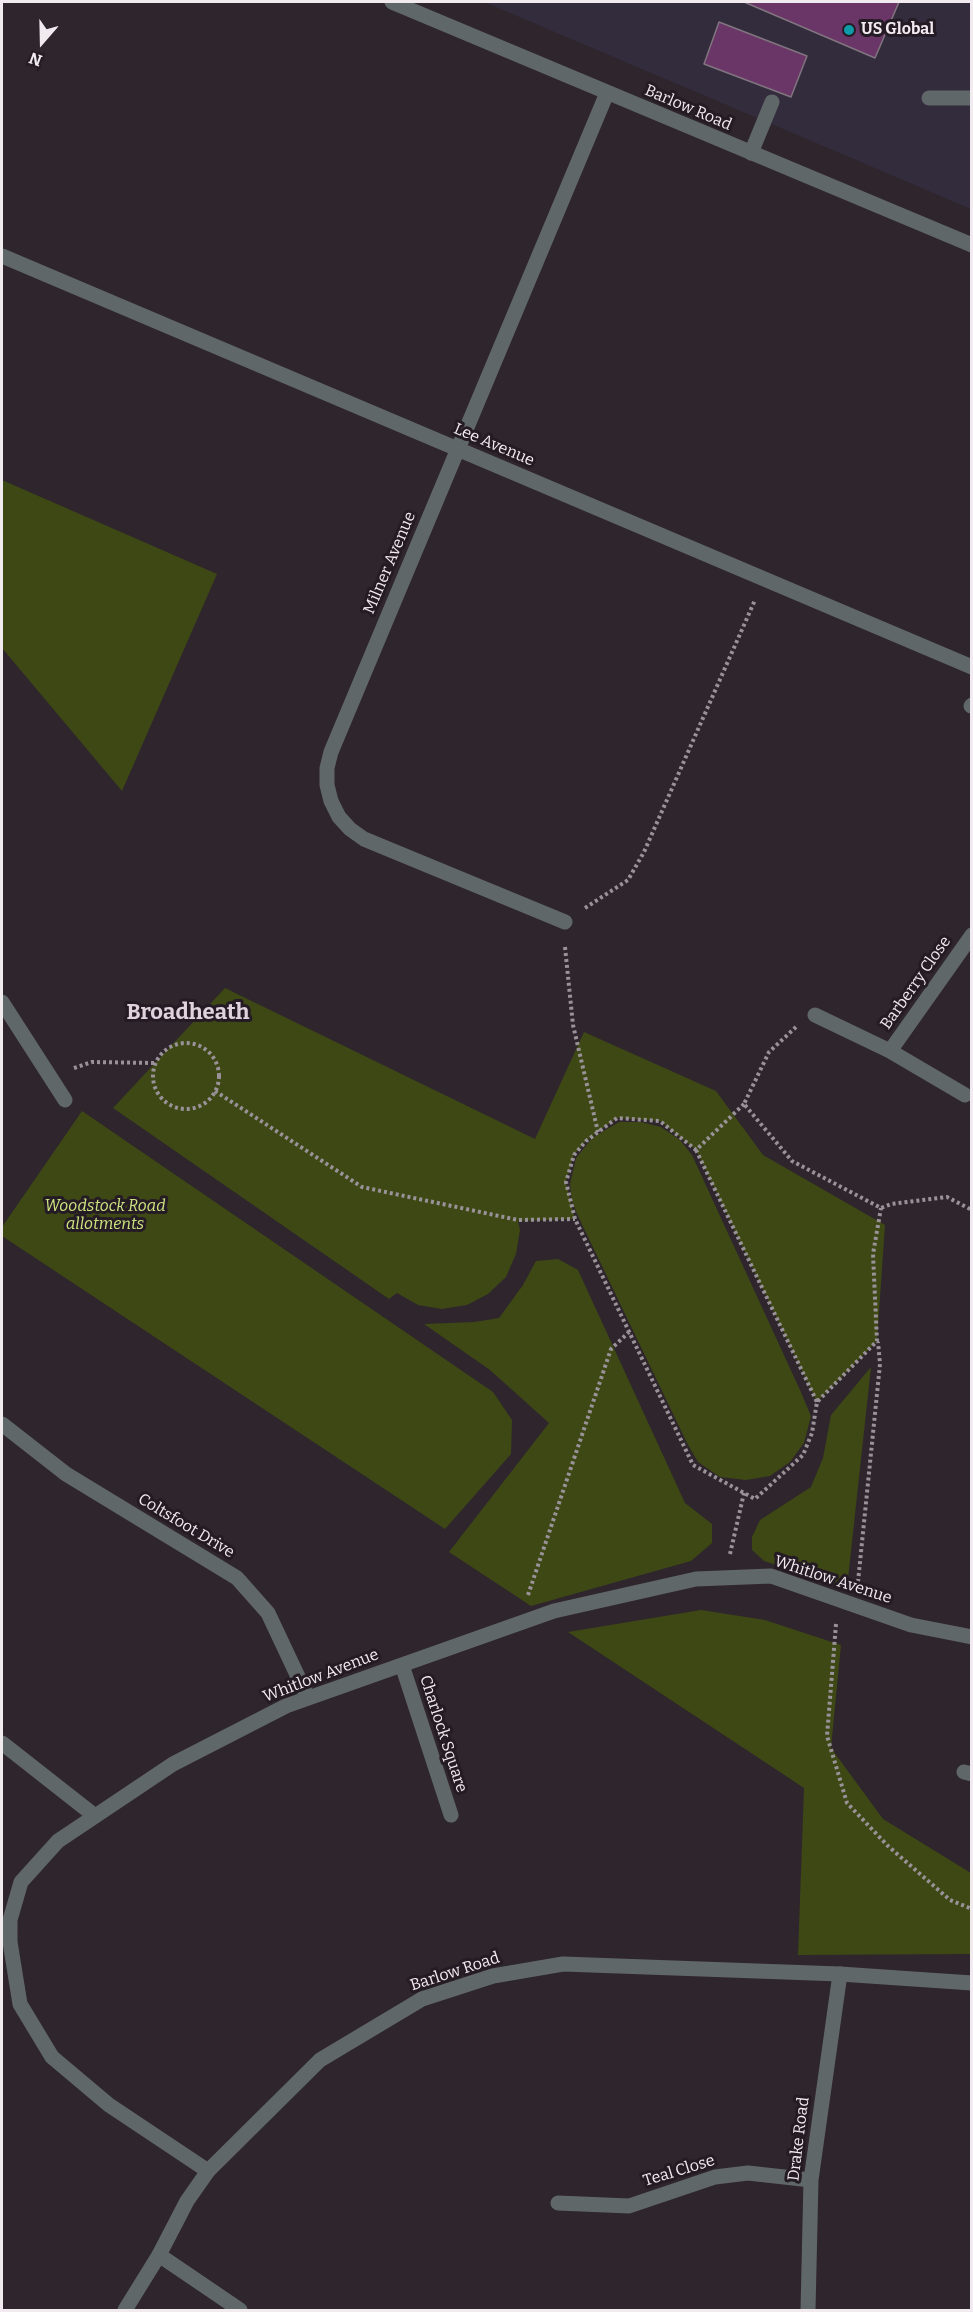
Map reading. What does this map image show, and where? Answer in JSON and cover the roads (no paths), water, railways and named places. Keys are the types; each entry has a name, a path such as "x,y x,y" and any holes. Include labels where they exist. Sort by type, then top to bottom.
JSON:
{"street":[{"name":"Barlow Road","path":"392,2 972,245"},
{"name":"Milner Avenue","path":"565,922 364,839 339,817 331,801 327,777 331,752 607,93"},
{"path":"929,98 972,98"},
{"path":"751,153 772,102"},
{"name":"Lee Avenue","path":"2,256 972,667"},
{"name":"Barberry Close","path":"890,1051 972,935"},
{"path":"2,1002 64,1100"},
{"name":"Barberry Close","path":"815,1015 890,1051 965,1095"},
{"name":"Coltsfoot Drive","path":"2,1424 66,1474 237,1578 268,1613 308,1698"},
{"name":"Whitlow Avenue","path":"208,2171 109,2105 52,2057 20,2004 6,1920 21,1882 58,1841 173,1764 286,1706 554,1611 696,1579 771,1576 911,1625 972,1638"},
{"name":"Charlock Square","path":"402,1665 451,1815"},
{"path":"2,1743 95,1816"},
{"name":"Barlow Road","path":"125,2310 159,2254 187,2201 208,2171 320,2060 423,1999 493,1976 563,1964 840,1974 972,1983"},
{"name":"Drake Road","path":"808,2310 811,2180 840,1974"},
{"name":"Teal Close","path":"558,2203 629,2206 715,2177 748,2173 811,2180"},
{"path":"159,2254 240,2310"}],"place":[{"name":"US Global","path":"849,30"}],"district":[{"name":"Broadheath","path":"188,1013"}],"park label":[{"name":"Woodstock Road allotments","path":"105,1216"}]}
